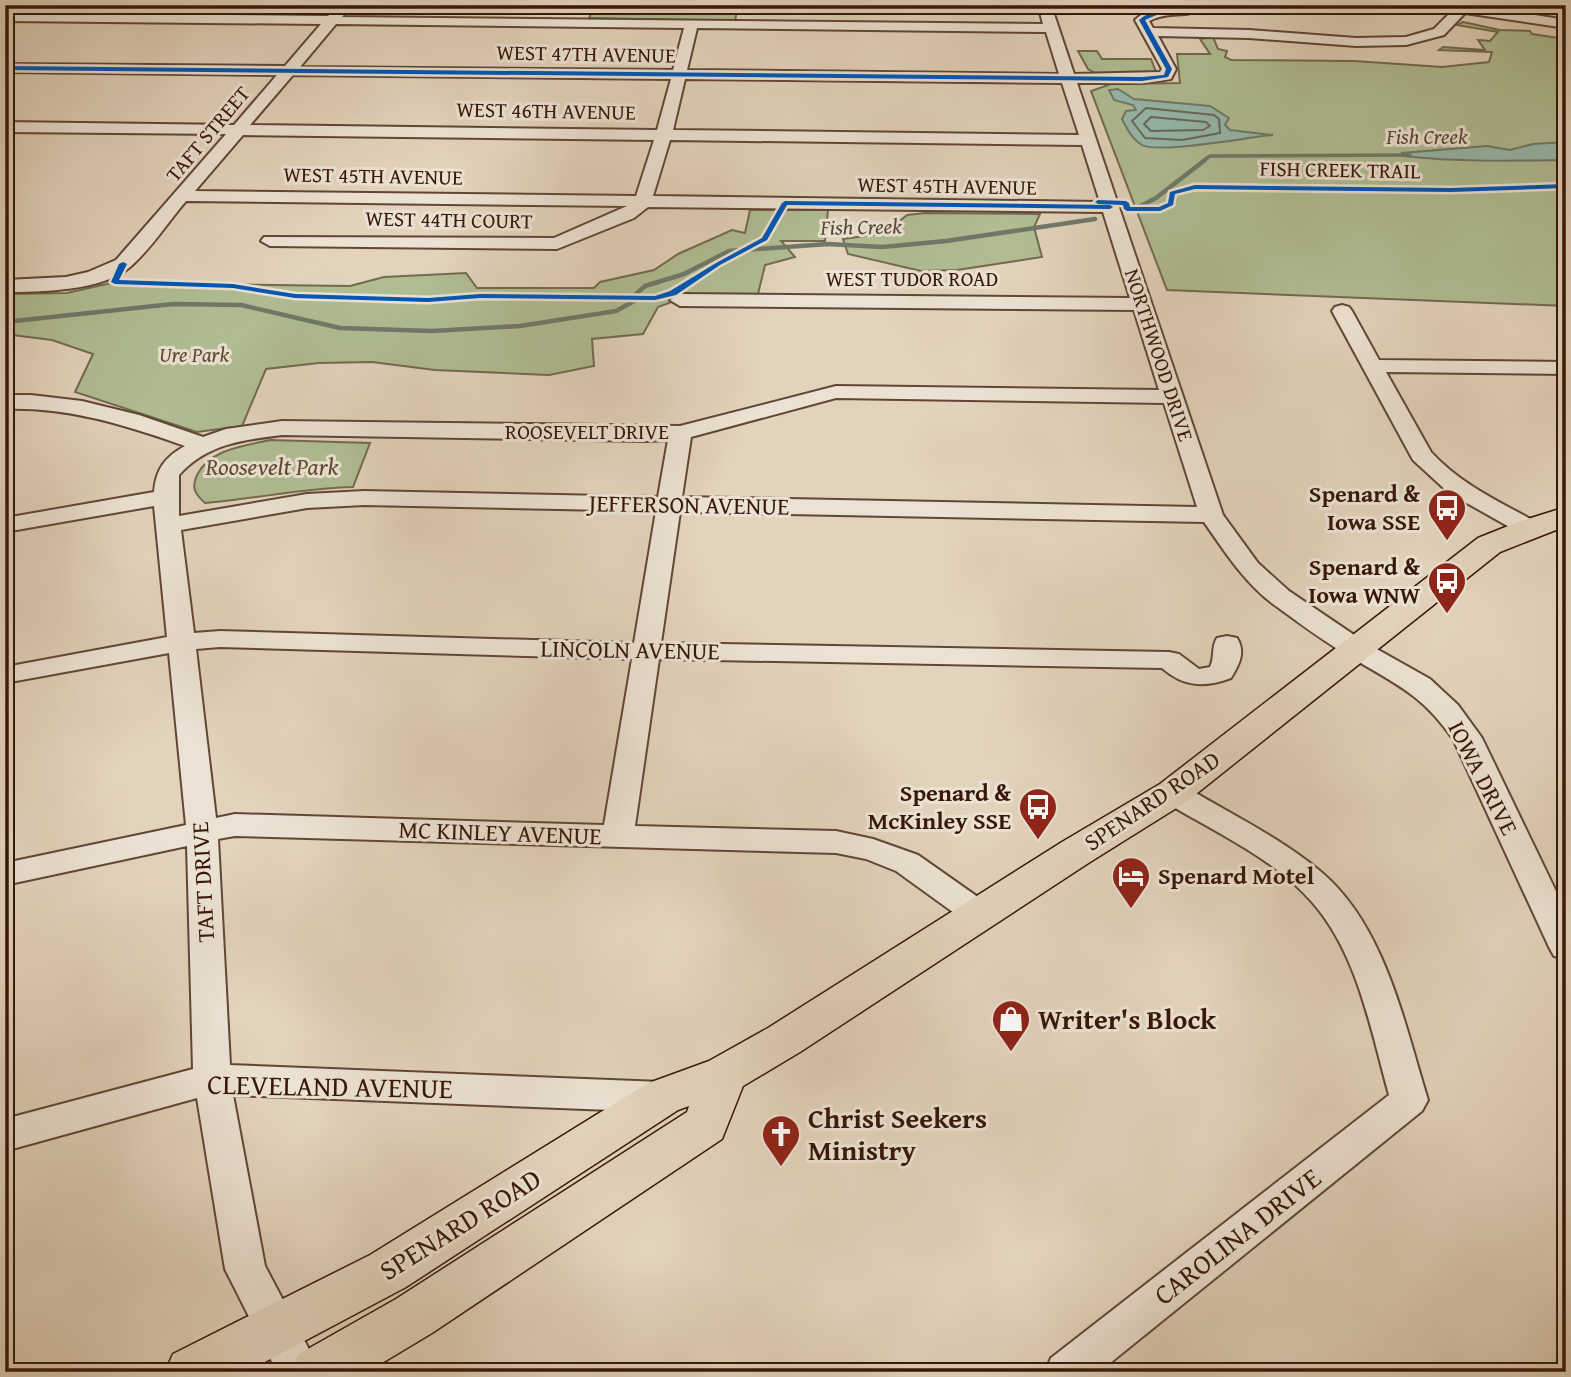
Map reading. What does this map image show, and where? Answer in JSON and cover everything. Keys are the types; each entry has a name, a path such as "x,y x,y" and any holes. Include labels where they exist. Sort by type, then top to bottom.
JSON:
{"main road":[{"name":"SPENARD ROAD","path":"192,1372 289,1350 388,1271 662,1097 725,1074 796,1033 1173,793 1489,545 1566,516"},
{"name":"SPENARD ROAD","path":"318,1372 414,1316 705,1125 725,1074"}],"street":[{"path":"568,22 577,5"},
{"name":"NORTHWOOD DRIVE","path":"1044,5 1211,515 1250,568 1280,597 1356,649"},
{"path":"1437,5 1566,24"},
{"path":"291,20 345,6"},
{"name":"TAFT STREET","path":"5,286 47,286 92,277 113,269 132,256 345,6"},
{"path":"1193,9 1172,9 1149,14 1143,20 1150,32 1249,34 1356,42 1406,41 1438,32 1463,7"},
{"path":"5,17 1052,28"},
{"path":"643,202 664,134 692,23"},
{"name":"WEST 47TH AVENUE","path":"5,68 1142,79 1166,76 1170,69 1150,32"},
{"name":"WEST 46TH AVENUE","path":"5,127 1087,140"},
{"name":"WEST 45TH AVENUE","path":"183,196 1110,207"},
{"path":"349,242 373,199"},
{"name":"WEST 44TH COURT","path":"270,241 549,245 579,236 628,214 643,202"},
{"name":"WEST TUDOR ROAD","path":"680,300 1144,304"},
{"path":"1342,311 1421,455 1434,471 1529,528"},
{"path":"1373,366 1566,368"},
{"name":"ROOSEVELT DRIVE","path":"204,445 226,436 282,428 680,433 836,391 1173,397"},
{"path":"5,402 57,402 95,408 204,445"},
{"path":"618,837 680,433"},
{"name":"TAFT DRIVE","path":"204,445 184,457 167,474 167,511 179,643 202,830 212,1079 245,1269 289,1350"},
{"name":"JEFFERSON AVENUE","path":"5,525 340,498 1211,515"},
{"name":"LINCOLN AVENUE","path":"5,675 179,643 220,639 645,651 1169,660 1188,677 1206,678 1221,672 1228,658 1227,645"},
{"name":"IOWA DRIVE","path":"1356,649 1420,685 1448,711 1467,738 1566,947"},
{"name":"CAROLINA DRIVE","path":"1066,1372 1409,1100 1380,1004 1349,929 1325,894 1298,870 1173,793"},
{"name":"MC KINLEY AVENUE","path":"5,874 235,825 836,842 873,850 907,863 980,915"},
{"name":"CLEVELAND AVENUE","path":"5,1135 212,1079 662,1097"}],"green space":[{"path":"595,5 738,5 735,21 589,18"},
{"path":"1463,22 1566,39 1566,306 1167,290 1091,91 1111,84 1180,83 1177,54 1210,54 1200,39 1213,37 1218,49 1227,51 1225,57 1231,60 1355,61 1442,67 1489,62 1492,52 1439,50 1443,47 1485,50 1478,40 1490,41 1498,32 1457,25"},
{"path":"1078,51 1097,51 1102,59 1151,59 1156,72 1097,74 1088,69"},
{"name":"Ure Park","path":"750,210 828,210 825,241 781,241 795,257 765,265 758,294 693,294 658,307 643,334 592,339 594,366 549,375 435,370 372,362 319,363 266,369 242,426 197,432 75,392 93,354 52,340 5,334 5,294 67,293 111,283 350,286 384,277 466,273 477,288 594,288 600,282 654,270 678,254 732,230 745,233"},
{"path":"1040,214 1034,227 1042,257 957,270 921,271 848,254 843,239 885,233 907,215"},
{"name":"Roosevelt Park","path":"270,440 370,443 353,487 205,503 199,497 194,487 195,480 210,459 229,450"}],"water":[{"path":"1118,89 1134,99 1210,106 1229,118 1225,125 1230,130 1273,135 1166,148 1142,145 1133,137 1122,119 1126,111 1136,110 1133,105 1114,100 1109,90"},
{"path":"1566,142 1566,160 1444,159 1403,156 1402,153 1487,146 1510,150 1533,144"}],"waterway":[{"name":"Fish Creek","path":"1203,161 1210,156 1410,155"},
{"name":"Fish Creek","path":"1137,208 1156,198 1205,160"},
{"name":"Fish Creek","path":"636,294 645,286 684,274 729,251 828,244 882,247 946,241 1095,219"},
{"name":"Fish Creek","path":"5,322 173,304 241,305 340,328 432,331 520,326 616,311 634,301"}],"cycle path":[{"path":"5,68 1142,79 1166,76 1169,69 1142,20 1160,11 1193,9"},
{"name":"FISH CREEK TRAIL","path":"1098,202 1126,203 1127,209 1160,209 1171,204 1172,193 1195,187 1451,190 1566,186"},
{"path":"123,264 115,282 233,286 295,296 428,300 480,296 655,298 673,293 718,264 765,239 785,203 1110,207"}],"place":[{"name":"Spenard & Iowa SSE","path":"1447,542"},
{"name":"Spenard & Iowa WNW","path":"1447,615"},
{"name":"Spenard & McKinley SSE","path":"1038,841"},
{"name":"Spenard Motel","path":"1131,910"},
{"name":"Writer's Block","path":"1011,1053"},
{"name":"Christ Seekers Ministry","path":"781,1168"}]}
